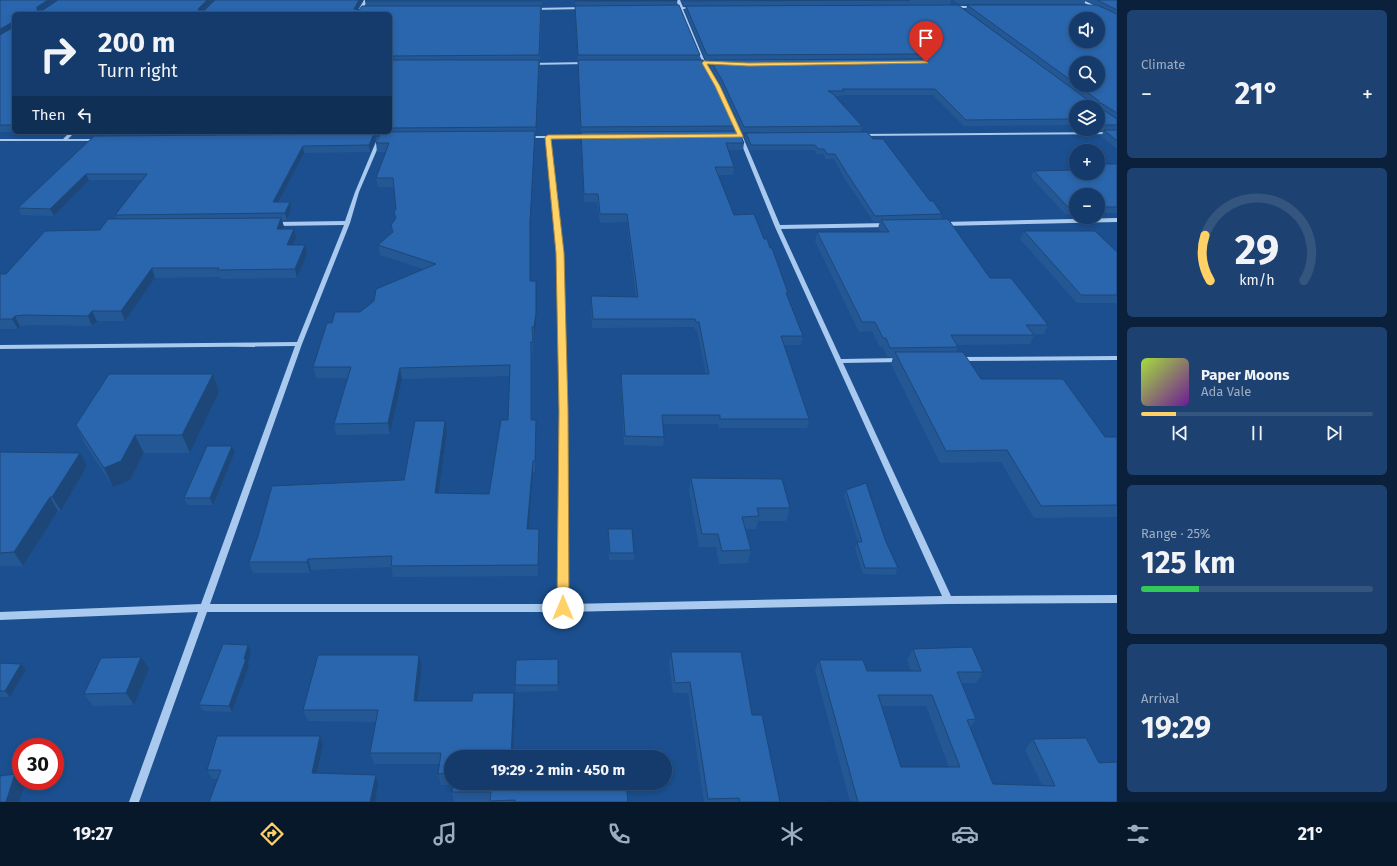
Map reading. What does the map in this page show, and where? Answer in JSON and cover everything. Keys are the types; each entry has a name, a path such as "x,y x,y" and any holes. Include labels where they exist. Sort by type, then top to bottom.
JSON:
{"street":[{"path":"359,12 366,0"},
{"path":"678,0 704,63 711,74"},
{"path":"1080,0 1101,10"},
{"path":"951,5 962,11"},
{"path":"956,7 978,7"},
{"path":"1081,7 1096,7"},
{"path":"525,9 587,8"},
{"path":"666,8 697,8"},
{"path":"361,9 368,9"},
{"path":"696,63 712,63"},
{"path":"522,64 592,64"},
{"path":"731,114 778,227 948,600"},
{"path":"858,135 1117,132"},
{"path":"64,140 71,134"},
{"path":"733,136 748,136"},
{"path":"134,802 299,344 347,223 377,137 388,137"},
{"path":"524,137 594,137"},
{"path":"548,137 560,253 564,411 563,608"},
{"path":"0,140 103,140"},
{"path":"933,224 1117,220"},
{"path":"269,224 347,223"},
{"path":"778,227 894,225"},
{"path":"0,347 299,344"},
{"path":"951,359 1117,358"},
{"path":"840,361 911,360"},
{"path":"0,616 204,608 563,608 948,600 1117,599"}],"building":[{"path":"0,0 48,0 37,7 37,10 43,10 58,0 207,0 198,10 205,10 215,0 359,0 354,9 359,10 362,6 541,6 539,55 392,56 392,12 12,12 12,24 0,29"},
{"path":"541,0 541,1 365,1"},
{"path":"677,0 677,1 575,1"},
{"path":"684,0 910,0 684,1"},
{"path":"1097,0 1117,0 1117,10"},
{"path":"679,5 700,55 578,55 575,6"},
{"path":"958,5 1069,86 1069,92 1077,92 1088,100 1069,100 1069,119 966,120 935,89 842,89 844,91 828,91 833,94 862,126 744,127 722,80 710,60 928,59 931,56 927,54 707,55 686,6"},
{"path":"967,5 1097,5 1117,14 1117,113 1105,106 1105,100 1098,100 1087,92 1105,92 1105,56 1069,56 1069,79"},
{"path":"12,28 12,125 0,125 0,35"},
{"path":"392,60 539,60 536,127 392,128"},
{"path":"578,60 703,60 715,80 737,126 581,127"},
{"path":"1105,111 1117,119 1117,125 1105,125"},
{"path":"1105,130 1117,130 1117,141 1105,131"},
{"path":"535,131 530,222 530,281 536,281 536,313 534,327 532,327 533,342 530,342 531,420 536,420 535,461 533,461 527,529 539,529 538,565 391,566 392,556 308,559 307,562 249,562 272,486 404,480 415,421 445,421 435,493 489,494 501,420 508,420 510,365 400,368 388,423 334,424 351,367 313,367 327,323 332,323 335,312 360,312 374,301 376,289 436,264 378,245 393,232 391,225 396,218 394,212 396,209 393,178 376,178 389,143 376,143 380,134 392,134 392,132"},
{"path":"739,131 744,143 726,143 734,167 715,167 734,215 754,214 764,239 767,239 770,248 772,248 788,293 786,293 803,336 781,336 809,419 720,419 720,415 662,415 664,437 625,436 621,374 709,374 699,322 696,322 695,319 593,319 591,296 638,297 627,214 600,214 598,194 584,194 581,132"},
{"path":"867,132 873,139 883,139 930,201 933,201 942,214 875,216 835,154 827,154 824,149 818,149 815,145 751,145 746,133"},
{"path":"374,134 369,145 303,146 273,202 290,202 285,213 115,215 147,174 86,174 50,209 18,208 94,136"},
{"path":"1105,164 1117,164 1117,207 1105,207 1105,188 1069,188 1068,207 1034,171 1069,170 1069,180 1105,180"},
{"path":"281,218 277,229 294,229 287,245 305,245 295,269 218,270 219,268 152,268 121,311 92,311 88,316 25,315 15,316 12,319 0,319 0,274 6,274 45,231 100,230 108,219"},
{"path":"948,219 990,278 1011,278 1048,325 1026,325 1034,335 951,335 958,347 890,348 886,338 883,338 875,322 862,322 817,232 889,232 881,220"},
{"path":"1024,231 1095,231 1117,252 1117,295 1081,295"},
{"path":"895,352 963,352 981,379 1063,379 1105,437 1117,438 1117,505 1041,506 1007,450 946,451"},
{"path":"109,374 213,374 182,435 135,435 121,461 104,468 76,425"},
{"path":"207,446 232,446 210,498 184,498"},
{"path":"0,452 80,453 14,552 0,553"},
{"path":"691,478 782,479 790,508 757,508 759,516 742,517 751,550 722,551 718,534 702,534"},
{"path":"866,483 886,542 898,568 865,568 857,542 862,542 846,490"},
{"path":"608,529 632,529 634,553 610,553"},
{"path":"223,644 248,645 244,659 246,659 229,706 199,705"},
{"path":"972,647 983,672 957,672 976,719 967,720 993,784 1055,786 1033,739 1086,738 1099,763 1117,762 1117,802 858,802 819,660 863,660 867,671 921,671 913,649","holes":["878,695 932,695 960,767 901,767"]},
{"path":"671,652 741,652 752,715 762,715 780,802 740,802 739,798 708,799 690,682 675,683"},
{"path":"318,655 419,655 414,701 472,701 473,693 514,693 511,750 444,750 444,774 438,774 441,753 370,753 378,710 303,710"},
{"path":"141,657 126,693 84,694 101,658"},
{"path":"558,659 558,685 515,685 516,660"},
{"path":"0,663 21,664 5,691 0,691"},
{"path":"217,736 320,736 312,773 376,775 370,802 209,802 221,770 207,770"},
{"path":"12,774 12,783 6,802 0,802 0,776"},
{"path":"452,790 627,790 628,802 490,801 491,792 452,792"},
{"path":"827,801 858,802 827,802"}],"route":[{"path":"563,608 564,411 560,253 548,137 740,136 718,86 704,63 749,64 926,62"}]}
